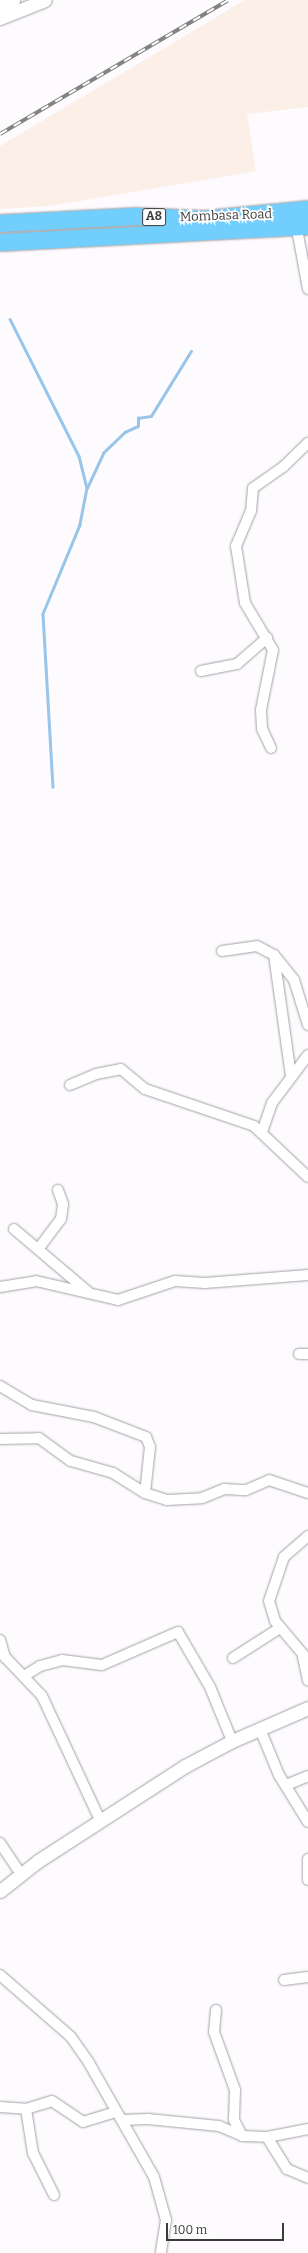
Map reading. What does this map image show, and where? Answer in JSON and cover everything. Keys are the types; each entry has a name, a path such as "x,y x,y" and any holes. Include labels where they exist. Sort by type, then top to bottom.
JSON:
{"highway":[{"name":"Mombasa Road","path":"0,223 135,216 204,219 308,209"},
{"name":"Mombasa Road","path":"0,242 302,227"}],"street":[{"path":"0,5 13,0"},
{"path":"0,18 45,0"},
{"path":"302,227 308,289"},
{"path":"271,748 261,720 273,655 266,638 245,603 236,546 251,511 253,488 283,467 308,443"},
{"path":"201,671 237,664 266,638"},
{"path":"222,951 256,946 274,955 294,980 308,1025"},
{"path":"274,955 291,1076"},
{"path":"262,1132 272,1103 308,1055"},
{"path":"70,1085 96,1074 121,1069 145,1089 239,1118 262,1132 308,1177"},
{"path":"39,1248 61,1219 63,1204 58,1190"},
{"path":"14,1229 39,1248 87,1291"},
{"path":"0,1287 36,1281 87,1291 118,1300 174,1281 205,1283 308,1275"},
{"path":"0,1386 32,1405 94,1417 146,1436 150,1447 145,1493"},
{"path":"0,1439 40,1438 65,1457 113,1472 145,1493 167,1500 202,1498 224,1489 246,1490 269,1480 308,1493"},
{"path":"308,1536 284,1558 271,1593 270,1610 280,1628 306,1658 308,1680"},
{"path":"233,1658 280,1628"},
{"path":"24,1676 40,1666 62,1660 102,1665 178,1632 210,1687 232,1740"},
{"path":"0,1640 2,1658 24,1676 42,1696 100,1820"},
{"path":"0,1891 21,1874 100,1820 232,1740 308,1708"},
{"path":"260,1729 286,1785 308,1822"},
{"path":"286,1785 308,1776"},
{"path":"0,1843 21,1874"},
{"path":"308,1859 308,1880"},
{"path":"0,1975 71,2037 119,2116 156,2181 166,2220 161,2253"},
{"path":"284,1980 308,1977"},
{"path":"216,2010 214,2032 235,2090 234,2120 242,2136"},
{"path":"0,2106 26,2109 52,2101 82,2122 119,2116 222,2127 242,2136 267,2137 308,2129"},
{"path":"26,2109 32,2153 54,2195"},
{"path":"222,2127 234,2120"},
{"path":"267,2137 287,2168 308,2178"}],"shaded area":[{"path":"245,0 308,0 308,107 247,114 256,171 50,206 0,209 0,146"}],"waterway":[{"path":"10,319 79,456 87,488 80,525 43,614 53,787"},
{"path":"87,488 103,453 125,432 138,426 138,418 151,416 191,351"}],"railway":[{"path":"0,134 228,0"}]}
